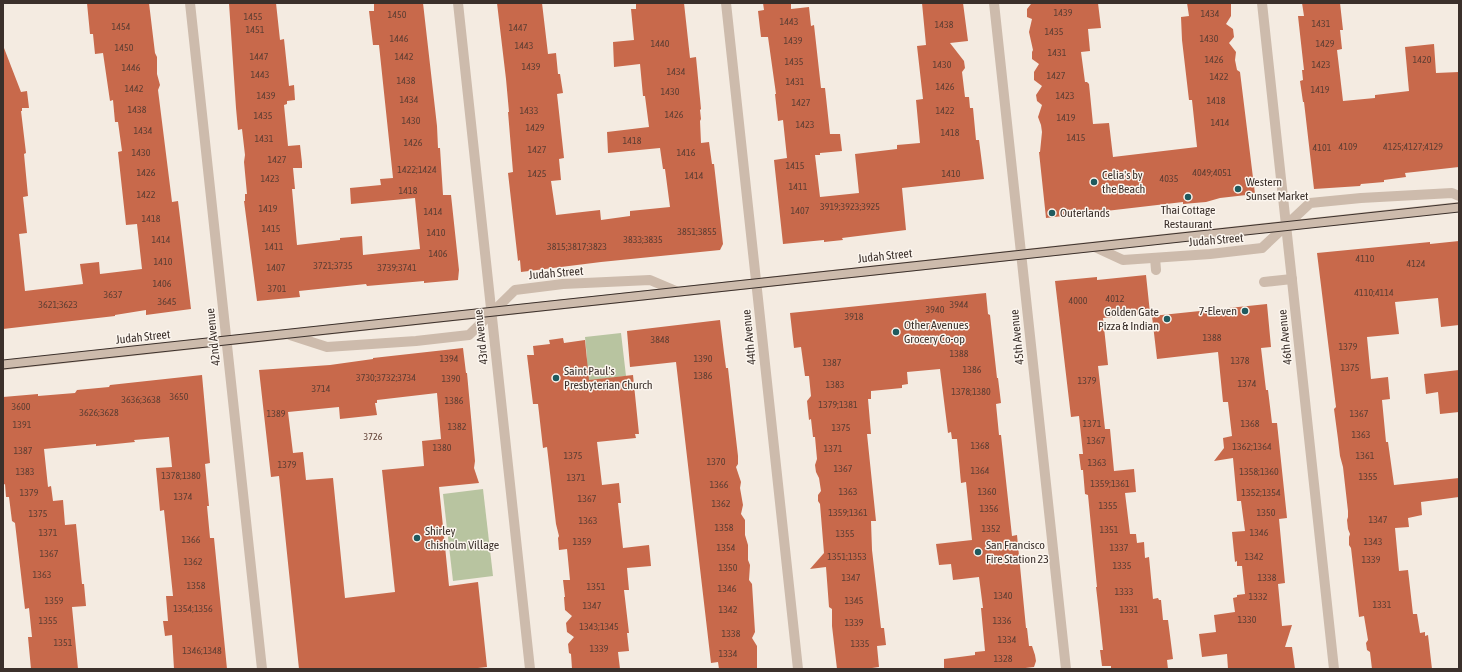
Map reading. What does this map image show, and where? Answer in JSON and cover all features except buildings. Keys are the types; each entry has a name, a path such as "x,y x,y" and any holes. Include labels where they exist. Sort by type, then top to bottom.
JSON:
{"street":[{"name":"42nd Avenue","path":"190,3 262,669"},
{"name":"43rd Avenue","path":"458,3 530,669"},
{"name":"44th Avenue","path":"726,3 798,669"},
{"name":"45th Avenue","path":"994,3 1066,669"},
{"name":"46th Avenue","path":"1262,3 1334,669"},
{"name":"Judah Street","path":"1096,247 1123,260 1210,254 1262,248 1310,203 1362,198 1444,194 1459,196"},
{"name":"Judah Street","path":"3,364 1459,207"},
{"path":"1155,258 1156,270"},
{"path":"1264,282 1292,279"},
{"name":"Judah Street","path":"286,334 328,347 416,341 469,335 515,290 549,286 650,280 678,292"}],"green space":[{"path":"621,333 626,376 583,381 587,357 585,337"},
{"path":"483,489 493,576 453,581 443,494"}],"tram line":[{"path":"3,360 1459,203"},
{"path":"3,369 1459,212"}],"place":[{"name":"Celia's by the Beach","path":"1094,182"},
{"name":"Western Sunset Market","path":"1238,189"},
{"name":"Thai Cottage Restaurant","path":"1188,197"},
{"name":"Outerlands","path":"1052,213"},
{"name":"7-Eleven","path":"1245,311"},
{"name":"Golden Gate Pizza & Indian","path":"1167,319"},
{"name":"Other Avenues Grocery Co-op","path":"896,332"},
{"name":"Saint Paul's Presbyterian Church","path":"556,378"},
{"name":"Shirley Chisholm Village","path":"417,538"},
{"name":"San Francisco Fire Station 23","path":"978,552"}]}
